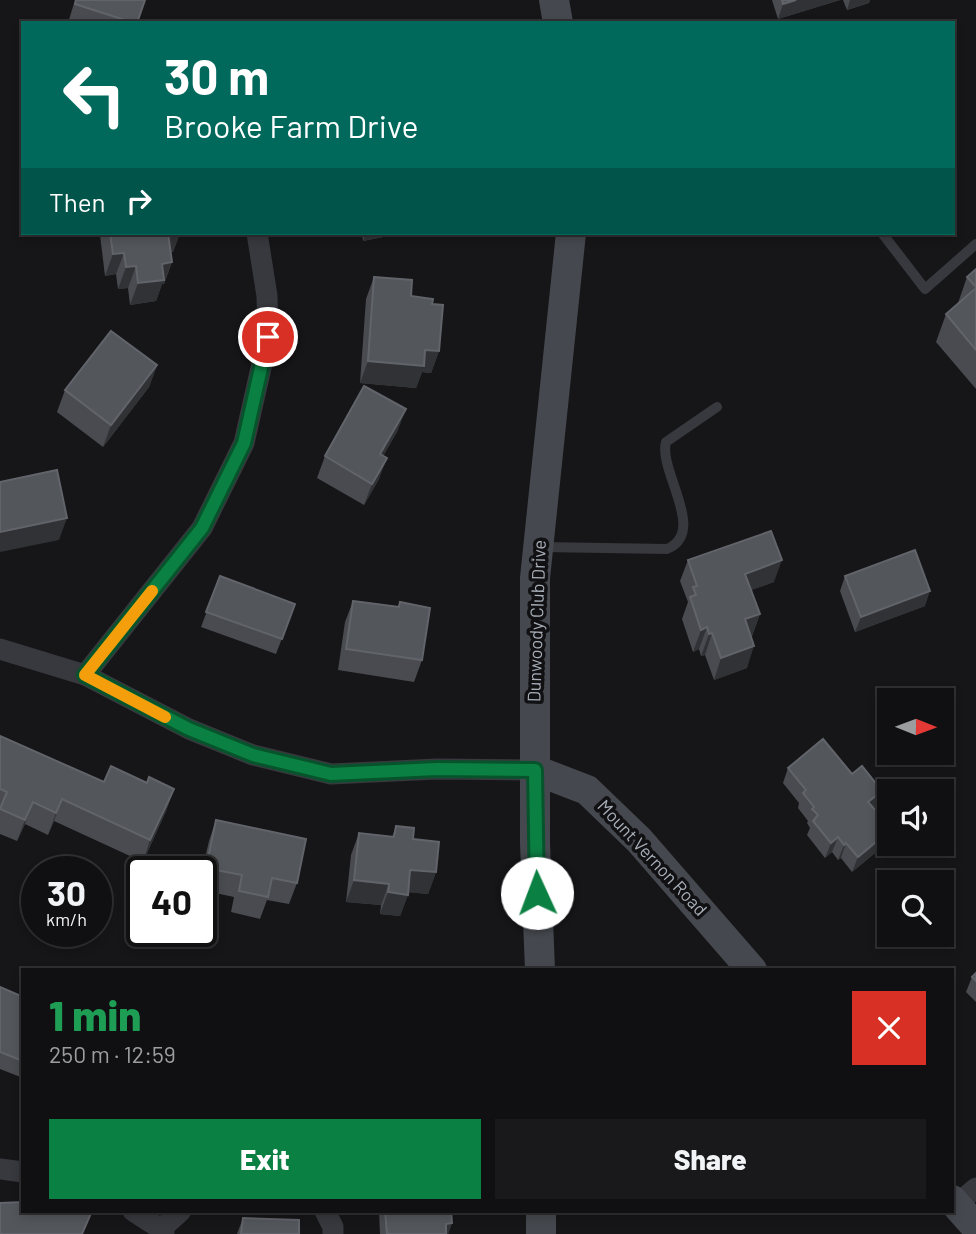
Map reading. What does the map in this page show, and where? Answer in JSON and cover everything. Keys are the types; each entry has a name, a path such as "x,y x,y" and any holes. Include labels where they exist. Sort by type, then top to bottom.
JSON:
{"main road":[{"path":"554,0 558,21"},
{"name":"Dunwoody Club Drive","path":"540,968 535,770 535,578 570,235"},
{"name":"Mount Vernon Road","path":"535,770 587,790 639,840 750,968"},
{"path":"961,1198 976,1227"},
{"path":"541,1213 541,1234"}],"street":[{"path":"85,675 202,528 244,443 268,337 267,296 257,235"},
{"path":"0,649 85,675 189,729 253,755 331,774 437,769 535,770"},
{"path":"0,1169 21,1172"},
{"path":"136,1213 162,1231 179,1213"},
{"path":"326,1213 333,1227 333,1234"}],"lane":[{"path":"884,235 925,289 976,244"},
{"path":"538,547 667,549 676,545 681,537 683,514 663,451 666,442 717,407"}],"building":[{"path":"76,0 145,0 138,21 128,21 75,4"},
{"path":"110,235 168,235 172,262 162,264 164,280 138,283 136,266 126,267 124,253 113,254"},
{"path":"976,269 976,287 967,277"},
{"path":"374,277 412,280 411,296 433,299 432,304 443,305 439,351 425,350 424,366 368,361"},
{"path":"976,288 976,350 946,314"},
{"path":"111,331 157,365 111,425 65,390"},
{"path":"364,386 406,409 380,454 387,458 372,484 325,456"},
{"path":"57,470 67,518 0,532 0,482"},
{"path":"771,531 782,560 745,574 760,614 745,619 754,646 721,658 712,633 709,634 707,627 701,630 690,597 696,595 693,587 697,586 688,560"},
{"path":"915,550 930,591 861,617 845,576"},
{"path":"220,576 295,604 282,639 206,612"},
{"path":"353,601 399,607 400,602 430,608 422,660 346,649"},
{"path":"0,736 104,782 111,766 147,783 149,777 174,789 150,840 62,799 56,813 33,802 25,820 0,809 7,792 0,789"},
{"path":"823,739 852,774 862,766 877,785 877,795 868,802 877,812 877,841 858,857 838,837 831,843 813,821 818,815 803,793 806,790 788,768"},
{"path":"216,820 306,839 297,883 272,878 268,897 239,891 242,875 217,870 217,856 208,856"},
{"path":"396,826 414,828 413,839 439,842 436,872 410,870 408,895 388,892 389,884 354,880 359,833 394,837"},
{"path":"0,987 21,996 21,1060 0,1052"},
{"path":"21,1202 21,1213 91,1213 82,1234 0,1234 0,1203"},
{"path":"385,1213 451,1213 452,1223 446,1224 446,1234 387,1234"},
{"path":"243,1218 299,1220 299,1234 241,1234"}],"slow traffic":[{"path":"152,591 85,675 165,717"}],"route":[{"path":"268,337 244,443 202,528 85,675 189,729 253,755 331,774 437,769 535,770 537,893"}]}
